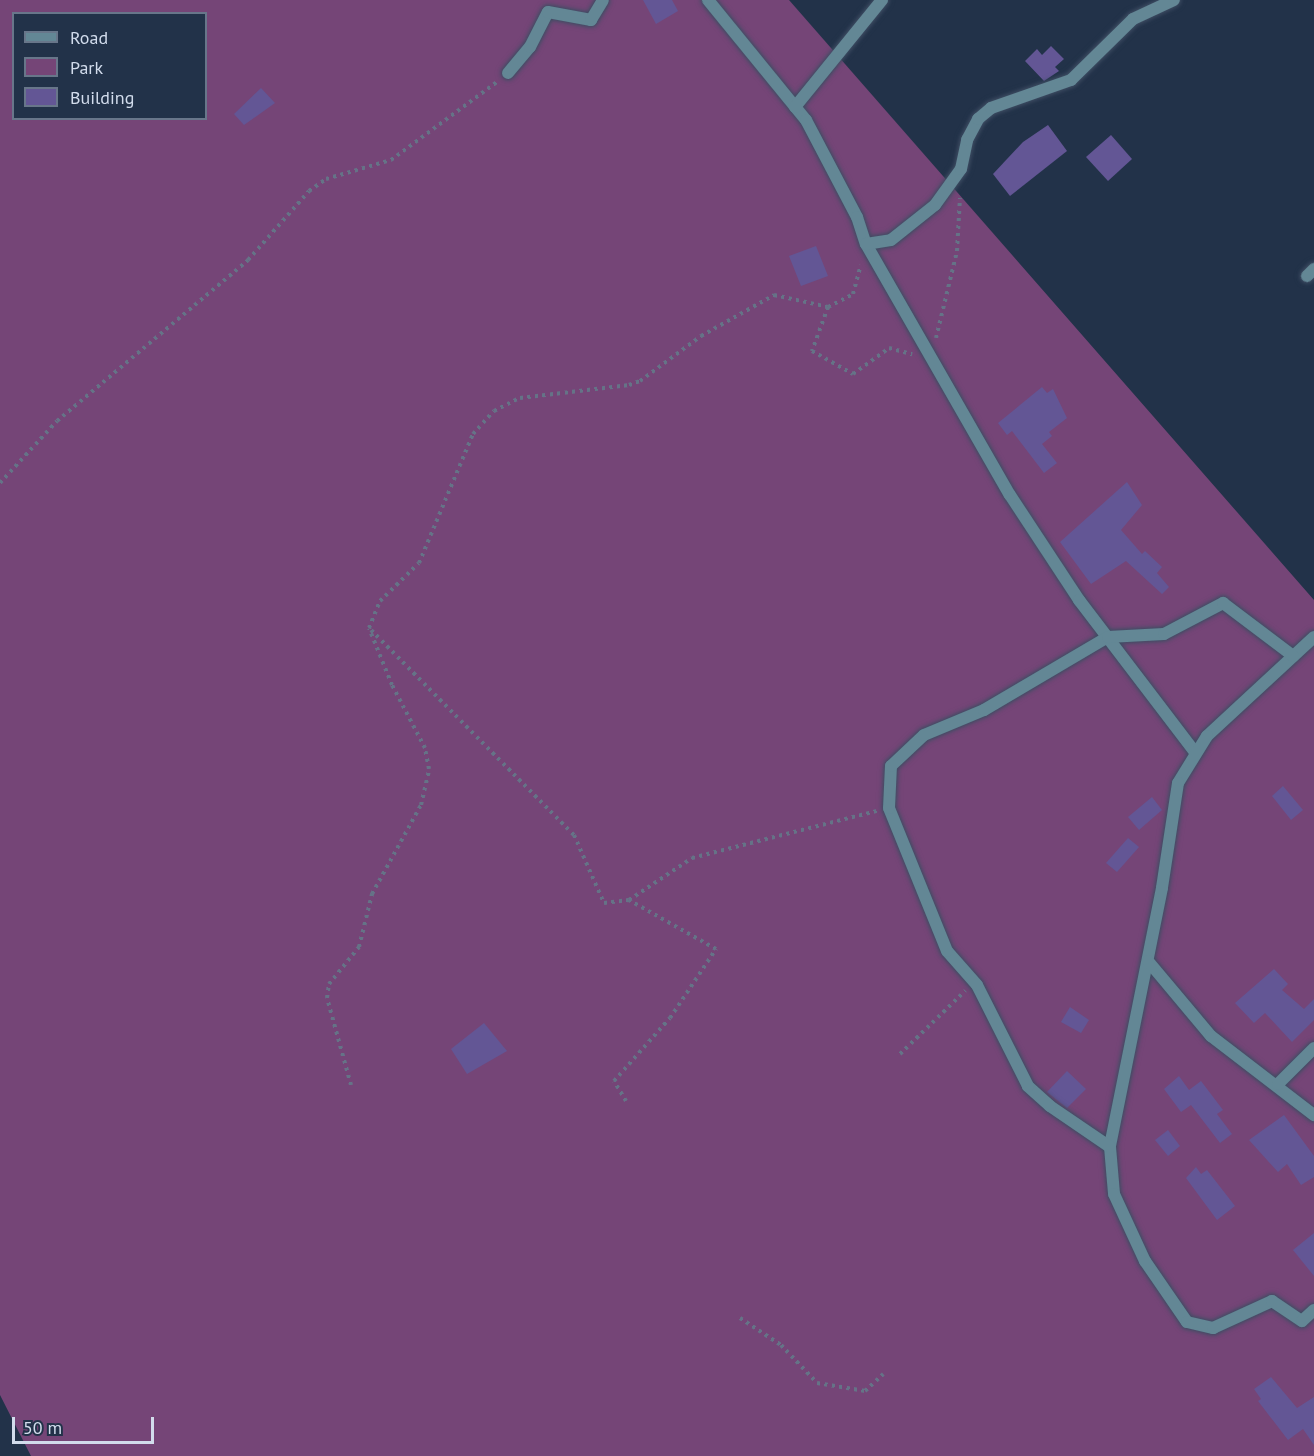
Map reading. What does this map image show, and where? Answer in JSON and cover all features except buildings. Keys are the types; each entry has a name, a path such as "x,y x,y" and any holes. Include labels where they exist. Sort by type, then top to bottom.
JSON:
{"street":[{"path":"508,72 530,47 548,12 591,20 603,0"},
{"path":"708,0 795,106 831,165 866,244 1010,495 1108,637 1195,752"},
{"path":"795,106 882,0"},
{"path":"866,244 891,240 935,205 961,169 967,140 978,119 991,108 1071,80 1133,19 1174,0"},
{"path":"1110,1147 1050,1106 1028,1086 976,985 947,951 889,808 888,780 891,766 924,735 984,710 1108,637 1164,634 1223,603 1293,656"},
{"path":"1314,637 1226,718 1195,752 1176,792 1148,961 1110,1147 1114,1194 1145,1261 1187,1322 1199,1328 1224,1325 1272,1301 1302,1321 1314,1310"},
{"path":"1148,961 1211,1036 1278,1084 1314,1115"},
{"path":"1278,1084 1314,1048"}],"path":[{"path":"0,483 57,421 248,260 303,196 326,180 392,160 508,72"},
{"path":"351,1085 329,1007 329,984 359,947 372,894 421,804 429,769 425,748 392,685 369,628 380,601 419,563 473,434 494,411 520,398 629,385 652,373 701,336 774,295 828,307 853,294 866,244"},
{"path":"369,628 574,834 604,903 629,900 692,858 889,808"},
{"path":"626,1101 614,1081 670,1018 716,949 629,900"},
{"path":"900,1054 961,993 976,985"},
{"path":"740,1318 781,1345 817,1383 865,1391 883,1374"}],"green space":[{"path":"0,0 789,0 1314,600 1314,1456 31,1456 0,1395"}]}
